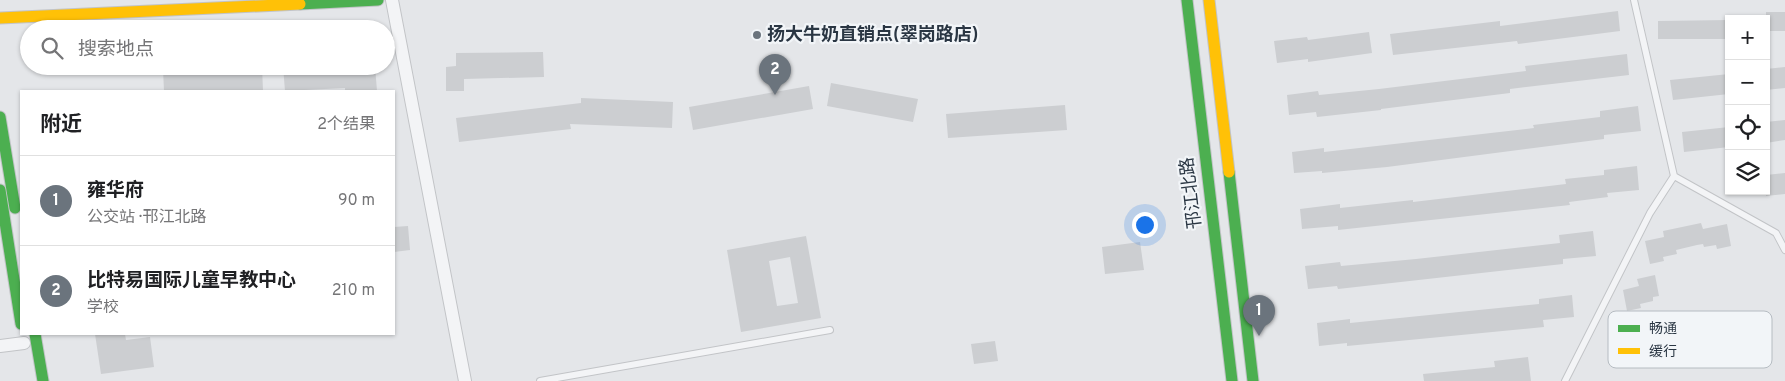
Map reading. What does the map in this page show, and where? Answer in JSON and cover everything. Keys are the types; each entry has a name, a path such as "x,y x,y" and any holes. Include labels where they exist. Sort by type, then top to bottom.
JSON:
{"main road":[{"path":"0,18 378,0"},
{"name":"邗江北路","path":"1186,0 1232,381"},
{"path":"1209,0 1253,381"},
{"path":"0,117 17,220"},
{"path":"0,190 20,318"},
{"path":"35,335 43,381"}],"street":[{"path":"392,0 465,381"},
{"path":"0,346 24,343"}],"lane":[{"path":"1565,381 1650,213 1674,176 1634,0"},
{"path":"1674,176 1776,233 1785,250"},
{"path":"540,381 830,330"}],"building":[{"path":"1618,11 1620,31 1518,44 1517,41 1393,55 1390,34 1500,21 1500,26"},
{"path":"1766,12 1785,12 1785,31 1770,31 1770,15 1766,15"},
{"path":"1725,20 1725,39 1658,39 1658,21"},
{"path":"1369,32 1372,53 1308,62 1308,59 1277,63 1274,41 1307,37 1308,40"},
{"path":"543,52 544,77 464,79 464,91 446,91 446,67 456,66 456,53"},
{"path":"1627,54 1629,75 1510,89 1510,93 1381,110 1317,117 1316,112 1289,115 1287,95 1318,91 1319,95 1379,89 1526,71 1525,66"},
{"path":"1785,67 1785,88 1770,90 1770,69"},
{"path":"1725,74 1725,94 1673,100 1670,80"},
{"path":"163,75 262,75 263,90 164,90"},
{"path":"284,75 376,75 377,90 345,90 345,88 285,90"},
{"path":"831,83 918,99 913,122 827,106"},
{"path":"809,86 813,109 693,130 689,107"},
{"path":"581,98 673,102 672,128 570,124 571,129 459,142 456,118 581,103"},
{"path":"1065,105 1067,130 948,138 946,114"},
{"path":"1638,106 1641,131 1604,135 1604,139 1387,167 1322,173 1322,171 1294,173 1292,152 1324,148 1324,152 1534,128 1533,125 1600,117 1600,111"},
{"path":"1785,120 1785,140 1770,142 1770,122"},
{"path":"1725,127 1725,147 1684,152 1682,132"},
{"path":"1637,166 1639,190 1607,193 1608,197 1569,202 1570,205 1338,230 1338,226 1302,229 1300,209 1340,204 1340,208 1413,200 1413,202 1566,184 1565,179 1604,175 1604,170"},
{"path":"1785,173 1785,194 1766,196 1770,195 1770,175"},
{"path":"1701,223 1703,229 1727,224 1731,246 1717,249 1716,245 1704,247 1703,244 1697,245 1676,250 1677,254 1663,257 1664,261 1650,264 1645,241 1664,237 1663,231"},
{"path":"408,226 410,250 395,252 395,227"},
{"path":"1593,231 1596,256 1563,259 1563,264 1338,289 1337,286 1308,289 1305,266 1340,262 1341,266 1560,243 1559,235"},
{"path":"806,236 821,318 741,332 727,250","holes":["790,257 798,303 777,306 769,261"]},
{"path":"1140,242 1144,270 1105,274 1102,247"},
{"path":"1655,275 1659,296 1653,297 1653,301 1640,304 1641,308 1627,311 1623,290 1639,286 1637,279"},
{"path":"1572,295 1574,317 1543,320 1544,327 1347,346 1347,343 1319,346 1317,323 1350,319 1350,323 1539,304 1539,299"},
{"path":"95,335 125,335 126,340 150,337 154,367 101,374"},
{"path":"995,341 998,361 974,364 971,344"},
{"path":"1528,357 1531,381 1424,381 1423,374 1495,367 1494,361"}],"traffic: fast":[{"path":"300,4 378,0"},
{"path":"1187,0 1232,381"},
{"path":"0,117 15,208"},
{"path":"1229,172 1253,381"},
{"path":"0,190 20,318"},
{"path":"35,335 43,381"}],"traffic: slow":[{"path":"1209,0 1229,172"},
{"path":"0,18 300,4"}],"place":[{"name":"扬大牛奶直销点(翠岗路店)","path":"757,35"},
{"name":"比特易国际儿童早教中心","path":"775,95"},
{"name":"雍华府","path":"1259,336"}]}
